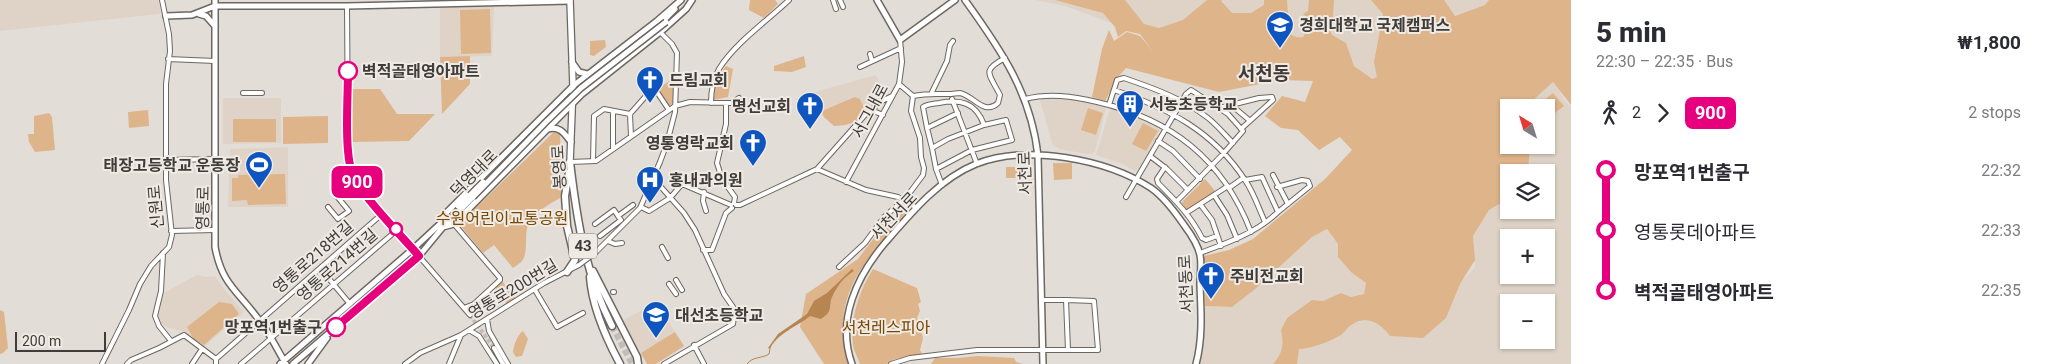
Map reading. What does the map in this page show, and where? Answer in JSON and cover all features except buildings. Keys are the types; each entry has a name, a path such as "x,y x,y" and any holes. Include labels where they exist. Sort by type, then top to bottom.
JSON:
{"highway":[{"name":"봉영로","path":"570,164 580,237 598,294 612,326"},
{"path":"567,272 574,260 564,196 570,164"},
{"path":"588,263 591,291 596,308 620,364"},
{"path":"588,263 637,357 638,364"}],"main road":[{"name":"봉영로","path":"570,0 572,62 570,164"}],"street":[{"name":"신원로","path":"102,364 140,284 151,266 169,247 171,232 166,180 166,84 169,34 162,0"},
{"path":"199,14 215,3 570,0"},
{"path":"683,0 572,86 446,213 441,226 454,224 582,94 660,32 686,9 691,0"},
{"name":"덕영대로","path":"665,21 683,0"},
{"name":"덕영대로","path":"283,363 441,226 581,88 691,0"},
{"path":"711,103 711,93 719,69 745,40 789,0"},
{"path":"833,0 836,9"},
{"path":"840,0 843,7"},
{"name":"서그내로","path":"846,182 899,84 902,62 900,40 876,0"},
{"path":"900,40 955,0"},
{"name":"서천로","path":"965,0 1005,58 1025,99 1030,114 1038,156 1043,364"},
{"name":"영통로","path":"215,3 215,247 218,263 224,277 260,320 283,363"},
{"path":"347,3 348,144 351,170 358,185 470,315"},
{"path":"166,16 199,14 206,16 215,26"},
{"name":"영통로200번길","path":"405,364 420,352 460,335 579,265 608,241 640,207 667,143 675,106 677,53 672,44 660,32"},
{"path":"932,92 947,61 953,41"},
{"name":"서그내로","path":"860,67 901,48"},
{"path":"870,54 872,61"},
{"path":"913,96 932,92 958,93 967,95 983,107 994,107 998,103 1000,94 989,74 989,69 1005,58"},
{"path":"168,59 215,60"},
{"path":"572,62 579,72 588,74"},
{"path":"1109,104 1117,80 1124,78 1168,94 1210,119 1233,143"},
{"path":"899,84 913,96"},
{"path":"631,136 630,114 652,89 655,89 669,110"},
{"path":"1114,90 1145,100 1174,114 1200,130 1224,154 1244,179 1265,222"},
{"path":"1126,197 1181,102 1191,90 1228,114 1241,129"},
{"path":"243,93 262,93"},
{"path":"950,94 976,164"},
{"path":"640,207 649,211 670,198 682,184 733,205 740,205 817,169 851,128 871,110 894,95"},
{"path":"839,268 865,243 884,217 904,200 920,179 924,168 921,157 920,138 911,111 913,96"},
{"path":"1025,99 1038,96 1073,96 1109,104 1131,111 1183,138 1212,167 1228,187 1244,213 1251,232"},
{"path":"1177,201 1224,154 1249,120 1273,100 1272,97 1259,98 1219,108"},
{"path":"570,164 596,160 675,106 690,102 726,104 732,103 739,98"},
{"path":"942,184 936,169 924,107 953,100 970,104 979,113 984,125"},
{"path":"703,250 712,250 726,213 733,205 734,197 722,179 717,163 726,124 726,104"},
{"path":"1230,104 1249,120"},
{"path":"593,161 594,116 604,109 630,114"},
{"path":"871,110 884,114"},
{"path":"613,111 613,149"},
{"path":"927,128 958,113"},
{"path":"932,148 965,132 1006,120 1012,140 972,150 936,169"},
{"path":"548,129 560,130 571,142"},
{"path":"1158,141 1173,151 1200,179"},
{"name":"서천서로","path":"852,364 848,351 847,331 848,312 856,285 878,251 916,208 942,184 976,164 997,158 1038,156"},
{"name":"서천동로","path":"1038,156 1080,159 1117,171 1136,180 1152,189 1189,232 1200,254 1201,333 1196,364"},
{"path":"1150,156 1188,190"},
{"path":"166,160 216,158"},
{"path":"1165,168 1157,179 1158,182 1186,212 1202,238 1206,240 1217,236"},
{"path":"817,169 866,190 898,197 916,208"},
{"path":"1273,176 1288,204"},
{"path":"1186,212 1244,179 1262,177 1278,212"},
{"path":"653,178 684,213 695,230 724,294 734,305 735,316 732,324 664,364"},
{"path":"1200,254 1237,240 1251,232 1310,186 1308,180 1302,180 1278,187"},
{"path":"704,192 703,201 706,211"},
{"path":"328,207 338,219 349,211 335,194"},
{"path":"1214,195 1227,215 1237,240"},
{"path":"1200,204 1212,220 1221,246"},
{"path":"618,216 633,206"},
{"path":"595,224 614,210 621,220 600,236"},
{"name":"영통로218번길","path":"216,359 382,214"},
{"path":"454,224 500,278 474,304 464,308"},
{"name":"덕영대로","path":"293,364 419,256 441,226"},
{"path":"171,232 215,230"},
{"name":"영통로214번길","path":"241,364 397,230"},
{"path":"608,241 615,244 622,243"},
{"path":"662,247 668,258"},
{"path":"163,253 161,291 155,316 159,326 170,341"},
{"path":"320,268 350,304"},
{"path":"676,280 682,290"},
{"path":"669,284 676,294"},
{"path":"535,290 557,328 583,313"},
{"path":"891,364 910,358 977,350 1098,350 1094,301 1041,300"},
{"path":"1066,300 1068,350"},
{"path":"487,319 489,331 508,364"},
{"path":"469,330 479,336 497,364"},
{"path":"308,364 332,331"},
{"path":"127,364 131,360 184,335 188,336 216,359 216,364"},
{"path":"449,364 460,335"},
{"path":"694,345 704,364"},
{"path":"494,348 503,364"},
{"path":"192,364 202,349"}],"shaded area":[{"path":"0,0 158,0 161,12 159,14 0,31"},
{"name":"경희대학교 국제캠퍼스","path":"1035,0 1490,0 1485,5 1452,17 1382,92 1166,30 1117,25 1065,6"},
{"path":"440,7 494,7 492,56 440,57"},
{"path":"876,75 887,99 847,125 834,126 819,113 809,114 804,98 811,93"},
{"path":"1554,82 1565,101 1571,107 1571,364 1199,364 1202,354 1205,306 1232,307 1254,290 1312,237 1327,229 1338,244 1352,273 1366,283 1364,294 1351,297 1341,294 1323,301 1312,300 1287,318 1283,326 1340,335 1353,323 1368,320 1382,326 1391,336 1423,338 1446,318 1456,288 1475,267 1473,236 1489,210 1500,204 1500,219 1555,219 1555,164 1527,164 1528,154 1555,154 1555,99 1533,99 1536,94"},
{"path":"1063,97 1106,107 1095,152 1089,154 1081,153 1060,149 1053,145 1040,101 1044,98"},
{"path":"223,98 281,98 281,143 223,144"},
{"path":"1114,108 1144,118 1161,128 1156,141 1139,169 1135,171 1123,164 1096,155 1109,112"},
{"path":"288,147 288,207 228,207 230,149"},
{"path":"852,269 854,271 844,279 835,291 828,313 825,316 821,319 810,316 782,334 770,349 768,348 778,334 807,314 814,301 827,293"},
{"path":"197,275 215,276 244,312 204,347 185,332 166,327 158,322 158,311 162,294"},
{"name":"대선초등학교","path":"656,302 684,346 656,364 647,364 623,323 624,320"}],"green space":[{"path":"750,0 775,0 778,4 764,18 749,10"},
{"path":"1055,0 1125,0 1144,24 1159,28 1183,20 1207,0 1222,0 1232,13 1251,13 1264,5 1264,0 1287,0 1288,15 1285,27 1292,35 1303,37 1309,28 1309,19 1303,14 1308,11 1309,0 1334,0 1333,17 1326,22 1332,35 1346,43 1354,66 1372,79 1377,77 1374,62 1383,14 1371,0 1444,0 1455,16 1485,5 1489,0 1571,0 1571,105 1553,82 1534,99 1500,99 1500,154 1529,154 1529,164 1500,164 1500,204 1489,210 1473,236 1475,260 1460,284 1446,318 1423,338 1390,336 1374,322 1364,320 1351,325 1341,335 1331,340 1299,349 1297,364 1273,364 1281,352 1281,330 1287,318 1312,300 1323,301 1341,293 1351,297 1364,294 1366,283 1352,273 1338,257 1338,244 1327,229 1312,237 1254,290 1232,307 1205,306 1204,256 1229,250 1253,239 1325,179 1352,150 1340,137 1319,150 1298,130 1281,128 1265,116 1282,96 1305,102 1313,81 1281,80 1219,92 1126,68 1118,77 1105,101 1092,97 1102,49 1109,30 1114,41 1127,32 1140,36 1152,50 1140,34 1126,31 1118,37 1115,27 1103,13"},
{"path":"490,9 491,53 461,54 460,10"},
{"path":"605,40 606,47 594,56 590,55 590,41"},
{"path":"470,56 470,84 442,114 440,57"},
{"path":"804,56 806,67 792,72 774,71 774,66"},
{"path":"726,66 733,69 728,97 713,100 717,81"},
{"path":"675,76 674,101 671,105 668,105 657,90"},
{"path":"351,89 380,89 397,114 435,114 409,141 351,142"},
{"path":"1553,93 1564,106 1555,113 1555,99 1546,99"},
{"path":"855,97 860,99 866,113 859,119 848,124 834,126 824,117 822,111"},
{"path":"1088,108 1103,113 1096,135 1081,130"},
{"path":"148,110 149,126 129,128 128,112"},
{"path":"49,113 52,117 55,150 35,152 29,142 28,134 34,134 34,116"},
{"path":"328,116 328,143 283,144 283,117"},
{"path":"233,119 276,119 276,142 233,142"},
{"path":"1143,123 1158,131 1146,151 1132,144"},
{"name":"수원어린이교통공원","path":"555,131 560,134 562,189 560,198 531,219 527,229 524,257 513,268 494,245 483,253 459,224"},
{"path":"1053,163 1072,163 1072,179 1054,180"},
{"path":"1006,167 1020,167 1020,178 1006,178"},
{"name":"태장고등학교 운동장","path":"285,174 286,204 248,205 247,200 232,201 232,178 238,178 238,175"},
{"path":"1205,179 1216,192 1187,210 1182,203 1183,201"},
{"path":"907,206 907,211 865,263 847,298 844,318 844,339 850,364 824,364 800,327 806,294 858,259 880,230"},
{"name":"서천레스피아","path":"873,269 917,288 921,302 918,304 920,311 917,318 923,338 920,350 922,354 895,359 887,364 860,364 853,345 854,315 864,286"},
{"path":"502,281 515,298 507,304 495,287"},
{"path":"219,302 232,304 239,314 204,345 193,338 187,327"},
{"path":"0,310 4,312 8,348 0,354"},
{"path":"523,331 528,339 522,356 516,357 513,352 514,346 517,338"},
{"path":"675,332 684,346 656,364 647,364 641,353"},
{"path":"978,356 1014,358 1016,362 1023,364 931,364 935,358"}],"waterway":[{"path":"747,364 752,360 769,354 770,349"}],"tunnel":[{"path":"470,315 494,348"},
{"path":"612,326 632,364"}],"bus line":[{"name":"900","path":"336,327 419,256 358,185 351,170 348,144 348,71"}],"place":[{"name":"경희대학교 국제캠퍼스","path":"1280,49"},
{"name":"벽적골태영아파트","path":"348,71"},
{"name":"드림교회","path":"650,104"},
{"name":"서농초등학교","path":"1130,128"},
{"name":"명선교회","path":"810,130"},
{"name":"영통영락교회","path":"753,167"},
{"name":"태장고등학교 운동장","path":"259,189"},
{"name":"홍내과의원","path":"650,204"},
{"name":"주비전교회","path":"1211,300"},
{"name":"망포역1번출구","path":"336,327"},
{"name":"대선초등학교","path":"656,339"}],"district":[{"name":"서천동","path":"1264,73"}]}
